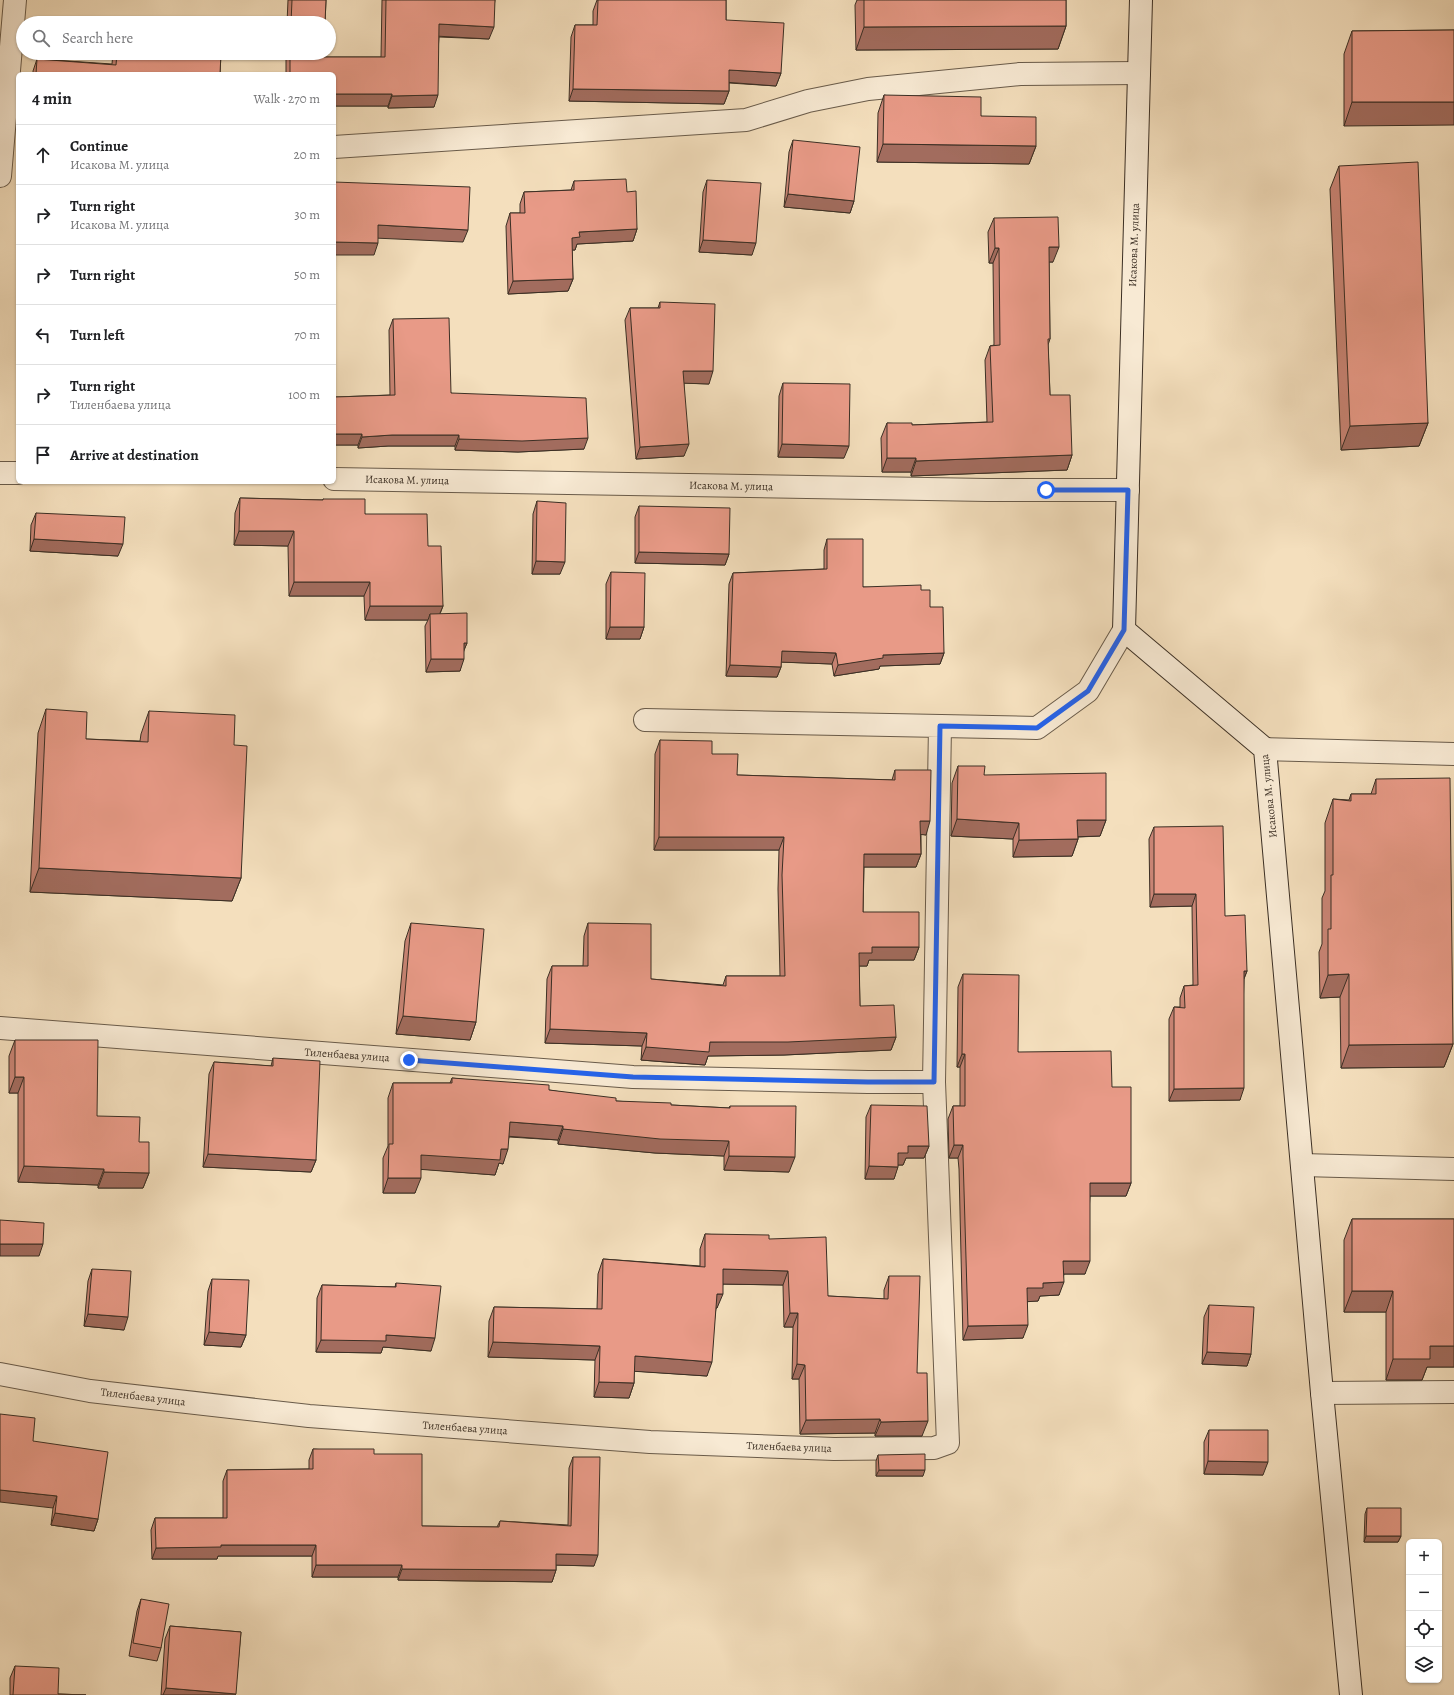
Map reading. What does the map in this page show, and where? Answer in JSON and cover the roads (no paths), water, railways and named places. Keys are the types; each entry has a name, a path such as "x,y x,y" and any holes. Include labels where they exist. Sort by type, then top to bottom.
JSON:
{"street":[{"path":"0,176 11,137 15,0"},
{"name":"Исакова М. улица","path":"1141,0 1124,630 1265,749 1322,1393 1352,1695"},
{"path":"336,147 746,120 808,101 868,89 1020,74 1139,73"},
{"path":"0,473 16,473"},
{"name":"Исакова М. улица","path":"336,479 987,490 1128,490"},
{"path":"645,720 1037,728 1088,691 1124,630"},
{"path":"934,1082 940,726"},
{"path":"1265,749 1454,754"},
{"name":"Тиленбаева улица","path":"0,1028 633,1077 934,1082 948,1443 934,1448 834,1449 650,1442 310,1416 90,1391 0,1374"},
{"path":"1302,1165 1454,1169"},
{"path":"1322,1393 1454,1392"}]}
